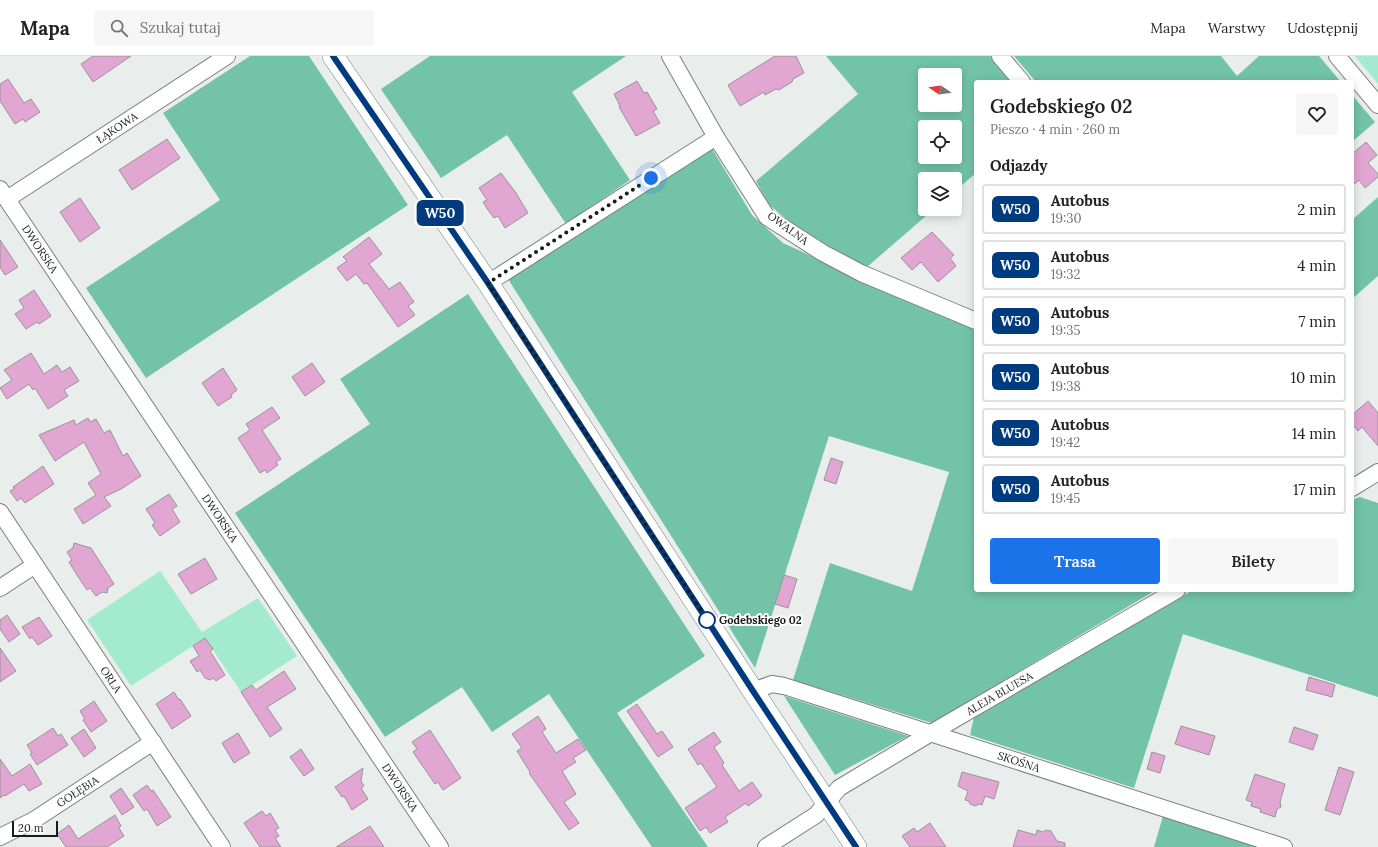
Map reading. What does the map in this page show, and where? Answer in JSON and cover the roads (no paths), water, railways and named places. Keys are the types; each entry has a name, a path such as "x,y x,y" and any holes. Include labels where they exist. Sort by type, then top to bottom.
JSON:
{"main road":[{"path":"333,56 488,283 856,847"}],"street":[{"name":"ŁĄKOWA","path":"3,194 227,56"},
{"name":"OWALNA","path":"670,56 716,137 767,217 824,253 860,273 974,320"},
{"path":"1000,56 1020,80"},
{"path":"1338,56 1378,105"},
{"path":"488,283 716,137"},
{"name":"DWORSKA","path":"3,194 440,847"},
{"path":"1357,485 1378,472"},
{"path":"1357,485 1378,488"},
{"name":"ORLA","path":"0,512 222,847"},
{"path":"0,588 35,565"},
{"name":"ALEJA BLUESA","path":"766,847 816,815 839,788 1174,592"},
{"name":"SKOŚNA","path":"753,691 772,684 784,686 1284,847"},
{"name":"GOŁĘBIA","path":"0,837 34,820 153,742"}],"place":[{"name":"Godebskiego 02","path":"707,620"}]}
